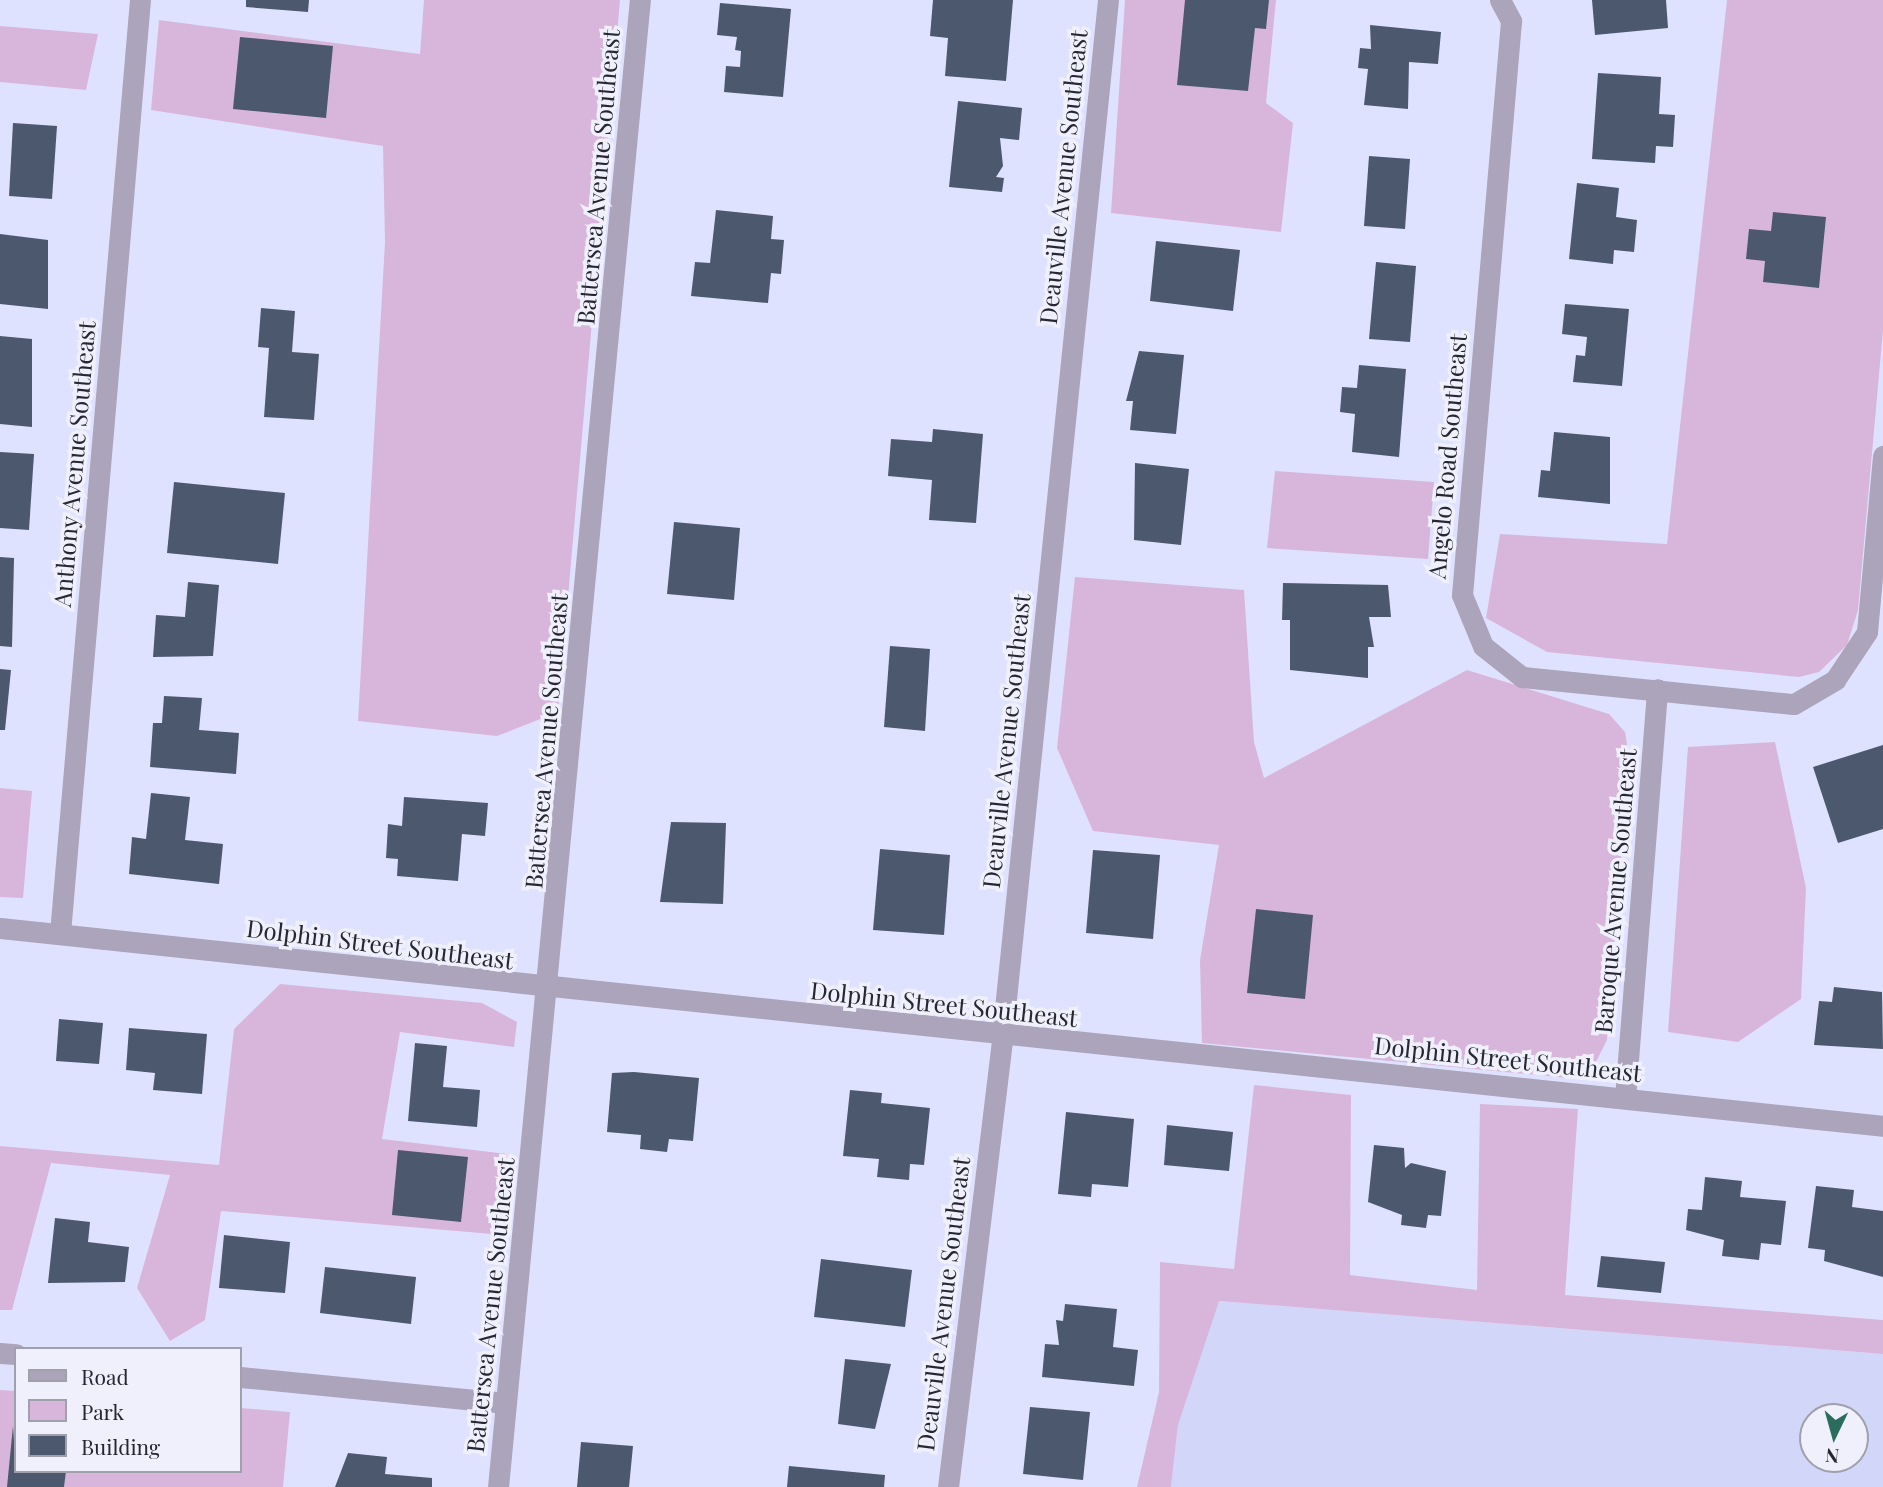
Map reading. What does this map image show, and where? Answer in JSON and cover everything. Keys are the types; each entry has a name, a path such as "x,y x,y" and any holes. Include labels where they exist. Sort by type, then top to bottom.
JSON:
{"street":[{"name":"Anthony Avenue Southeast","path":"60,933 140,0"},
{"name":"Battersea Avenue Southeast","path":"498,1487 550,990 640,0"},
{"name":"Deauville Avenue Southeast","path":"948,1487 1002,1038 1108,0"},
{"name":"Angelo Road Southeast","path":"1500,0 1511,21 1462,596 1483,646 1522,677 1794,704 1835,680 1867,632 1883,456"},
{"name":"Baroque Avenue Southeast","path":"1625,1098 1657,689"},
{"name":"Dolphin Street Southeast","path":"0,928 1002,1038 1625,1098 1883,1126"},
{"path":"242,1377 506,1404"}],"shaded area":[{"path":"1218,1301 1883,1354 1883,1487 1171,1487 1178,1425"}],"green space":[{"path":"424,0 620,0 558,712 497,736 358,721 385,242 383,146 151,110 159,20 420,54"},
{"path":"1125,0 1276,0 1266,103 1293,123 1281,232 1111,213"},
{"path":"1727,0 1883,0 1883,330 1858,610 1847,645 1819,672 1799,677 1547,652 1486,618 1500,534 1667,544"},
{"path":"0,26 98,34 86,90 0,82"},
{"path":"1275,471 1434,482 1428,559 1267,548"},
{"path":"1075,577 1244,590 1254,742 1264,778 1467,670 1609,714 1625,732 1629,756 1607,1040 1593,1068 1568,1078 1202,1043 1200,960 1219,845 1093,831 1057,748"},
{"path":"1775,742 1806,888 1801,999 1738,1042 1668,1032 1688,747"},
{"path":"0,788 32,791 23,898 0,897"},
{"path":"280,984 482,1003 517,1022 514,1047 400,1032 382,1139 507,1154 504,1235 221,1211 205,1320 170,1341 137,1288 170,1175 51,1163 12,1310 0,1310 0,1146 219,1165 234,1029"},
{"path":"1254,1085 1351,1095 1350,1275 1477,1290 1480,1104 1578,1109 1565,1295 1883,1320 1883,1354 1219,1301 1178,1425 1171,1487 1137,1487 1159,1392 1160,1262 1234,1269"},
{"path":"0,1390 14,1391 14,1473 242,1473 242,1408 290,1412 283,1487 0,1487"}],"building":[{"path":"246,0 309,0 308,12 246,7"},
{"path":"933,0 1013,0 1006,81 945,76 948,38 930,36"},
{"path":"1185,0 1269,0 1266,29 1255,28 1248,91 1177,85"},
{"path":"1592,0 1666,0 1668,28 1595,35"},
{"path":"720,3 791,9 783,97 724,92 726,66 740,67 741,51 735,50 737,37 717,35"},
{"path":"1370,25 1441,32 1438,64 1409,62 1408,109 1364,105 1368,69 1358,68 1360,48 1371,49"},
{"path":"240,37 333,46 326,118 233,109"},
{"path":"1598,73 1661,77 1659,114 1675,115 1673,147 1656,146 1655,163 1592,159"},
{"path":"958,101 1022,108 1019,140 1000,138 1003,166 996,177 1004,178 1002,192 949,187"},
{"path":"13,123 57,126 52,199 9,196"},
{"path":"1369,156 1410,159 1405,229 1364,226"},
{"path":"1577,183 1619,188 1616,217 1637,220 1634,252 1614,250 1613,264 1569,259"},
{"path":"716,210 773,216 771,239 784,240 781,274 771,273 768,303 691,296 695,262 710,263"},
{"path":"1773,212 1826,217 1819,288 1763,282 1765,261 1746,259 1749,229 1771,231"},
{"path":"0,234 48,240 48,309 0,304"},
{"path":"1156,241 1240,250 1233,311 1150,301"},
{"path":"1376,262 1416,266 1410,342 1369,339"},
{"path":"1565,304 1629,309 1622,386 1573,382 1576,355 1585,356 1587,337 1562,334"},
{"path":"261,308 295,311 292,352 319,354 314,420 264,417 269,348 258,347"},
{"path":"0,336 32,339 32,427 0,424"},
{"path":"1139,351 1184,355 1176,434 1130,430 1133,401 1126,401"},
{"path":"1359,365 1406,369 1399,457 1352,452 1355,414 1340,412 1342,387 1357,388"},
{"path":"933,429 983,434 976,523 929,520 932,480 888,476 891,439 932,442"},
{"path":"1554,432 1610,437 1610,504 1538,497 1541,470 1550,471"},
{"path":"0,452 34,454 29,530 0,528"},
{"path":"1135,463 1189,469 1181,545 1134,540"},
{"path":"174,482 285,493 278,564 167,553"},
{"path":"674,522 740,528 734,600 667,594"},
{"path":"0,557 14,558 12,647 0,646"},
{"path":"188,582 219,585 213,656 153,657 156,615 185,617"},
{"path":"1283,583 1388,585 1391,617 1369,617 1374,647 1368,647 1368,678 1290,670 1290,620 1282,620"},
{"path":"890,646 930,649 925,731 884,727"},
{"path":"0,669 11,670 5,730 0,730"},
{"path":"164,696 202,698 199,730 239,733 236,774 150,767 153,723 162,723"},
{"path":"1883,745 1883,829 1838,843 1813,767"},
{"path":"151,793 190,797 185,840 223,844 219,884 129,874 132,837 146,839"},
{"path":"404,797 488,803 485,836 462,834 458,881 397,876 398,859 386,858 388,824 402,826"},
{"path":"671,822 726,823 723,904 660,902"},
{"path":"880,849 950,855 944,935 873,930"},
{"path":"1093,850 1160,855 1153,939 1086,933"},
{"path":"1256,909 1313,915 1305,999 1247,993"},
{"path":"1834,987 1882,992 1883,1049 1814,1045 1819,1001 1832,1002"},
{"path":"59,1019 103,1023 99,1064 56,1061"},
{"path":"129,1028 207,1034 202,1094 153,1090 155,1073 126,1070"},
{"path":"415,1043 447,1046 443,1087 480,1090 477,1127 408,1121"},
{"path":"634,1072 699,1078 693,1141 669,1139 667,1152 640,1149 641,1135 607,1132 612,1073"},
{"path":"850,1090 882,1093 881,1103 930,1108 924,1165 910,1164 909,1180 877,1177 879,1159 843,1156"},
{"path":"1066,1112 1134,1119 1128,1187 1092,1184 1091,1197 1058,1194"},
{"path":"1167,1125 1233,1132 1229,1171 1164,1165"},
{"path":"1374,1145 1404,1148 1405,1168 1411,1163 1446,1171 1441,1216 1428,1215 1426,1228 1401,1225 1402,1215 1368,1202"},
{"path":"398,1150 468,1157 461,1222 392,1215"},
{"path":"1705,1177 1742,1181 1740,1197 1786,1201 1781,1245 1761,1243 1759,1260 1722,1256 1724,1240 1686,1230 1688,1209 1702,1210"},
{"path":"1816,1186 1854,1190 1852,1207 1883,1211 1883,1277 1824,1261 1825,1250 1808,1248"},
{"path":"55,1218 90,1222 88,1242 129,1247 125,1282 48,1283"},
{"path":"224,1235 290,1242 285,1293 219,1288"},
{"path":"1601,1256 1665,1262 1661,1293 1597,1287"},
{"path":"821,1259 912,1270 905,1327 814,1317"},
{"path":"325,1267 416,1277 411,1324 320,1313"},
{"path":"1065,1304 1117,1309 1113,1347 1138,1350 1134,1386 1042,1377 1045,1344 1059,1345 1056,1320 1063,1321"},
{"path":"845,1359 891,1364 875,1429 838,1424"},
{"path":"1030,1407 1090,1412 1083,1480 1023,1474"},
{"path":"13,1426 14,1473 66,1473 64,1487 7,1487"},
{"path":"581,1442 633,1446 629,1487 577,1487"},
{"path":"348,1453 387,1457 385,1474 432,1478 432,1487 335,1487"},
{"path":"789,1466 885,1475 884,1487 787,1487"}]}
